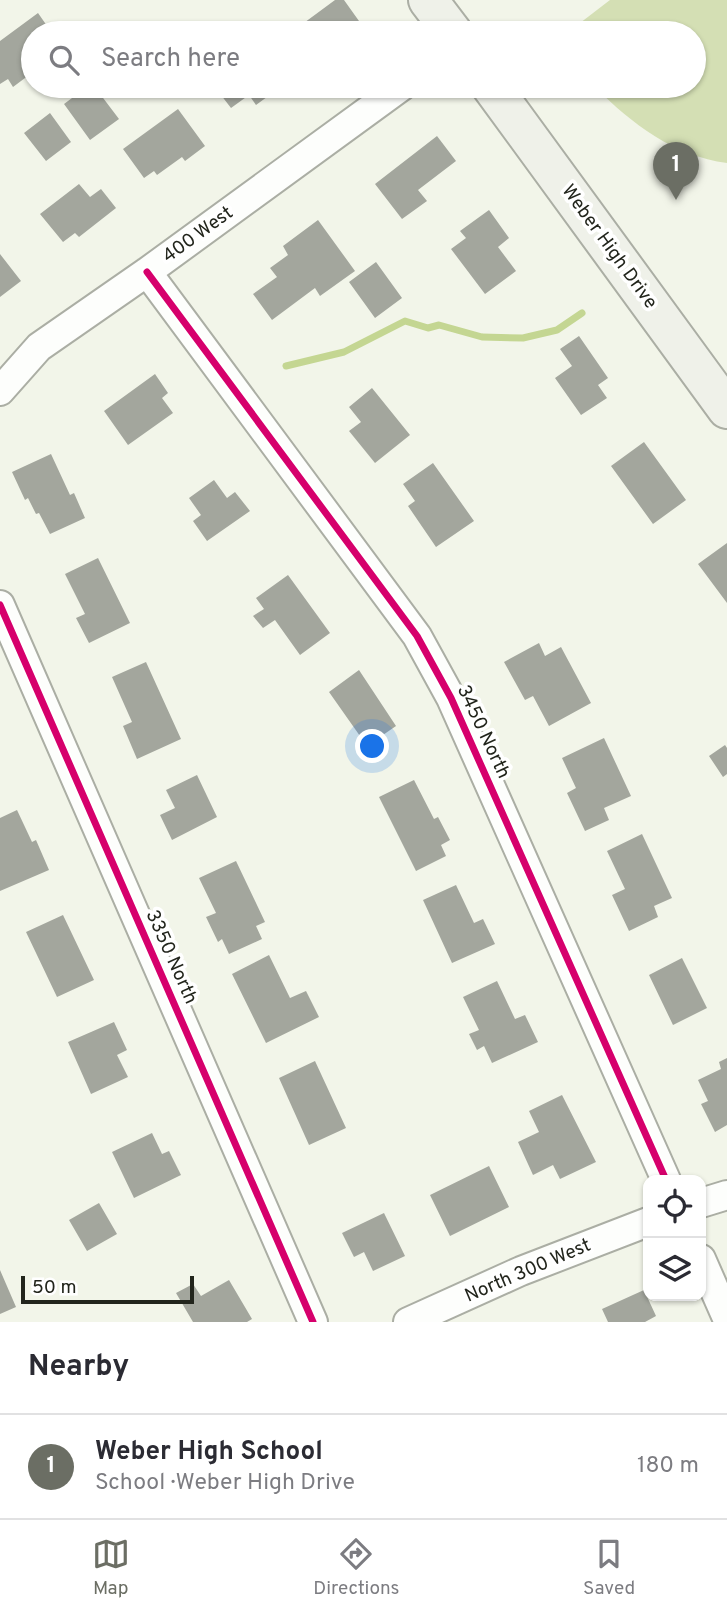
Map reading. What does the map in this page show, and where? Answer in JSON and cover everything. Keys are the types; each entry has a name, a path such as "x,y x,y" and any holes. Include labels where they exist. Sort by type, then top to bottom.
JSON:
{"street":[{"path":"428,0 444,21"},
{"name":"400 West","path":"0,391 39,347 147,272 386,98"},
{"name":"Weber High Drive","path":"500,98 727,409"},
{"name":"3450 North","path":"147,272 417,636 451,698 664,1175"},
{"name":"3350 North","path":"0,606 313,1322"},
{"path":"706,1201 727,1195"},
{"name":"North 300 West","path":"408,1322 521,1271 643,1224"},
{"path":"706,1270 727,1318"}],"green space":[{"path":"610,0 727,0 727,163 672,146 624,114 607,98 706,98 706,21 583,21"}],"building":[{"path":"335,0 344,0 359,21 307,21"},
{"path":"38,13 44,21 27,21"},
{"path":"21,26 21,81 13,87 8,79 0,84 0,41"},
{"path":"72,98 103,98 119,119 90,140 64,104"},
{"path":"223,98 245,98 231,108"},
{"path":"251,98 266,98 256,105"},
{"path":"178,109 205,146 185,161 182,157 157,175 154,171 144,178 123,149"},
{"path":"50,113 71,142 46,161 24,133"},
{"path":"437,136 456,161 418,190 427,201 402,219 375,184"},
{"path":"79,184 90,197 101,189 116,208 79,237 75,233 63,242 40,214"},
{"path":"489,210 509,238 498,247 516,271 485,294 451,249 466,238 460,231"},
{"path":"318,220 355,271 320,296 315,288 272,320 253,294 277,277 270,268 288,255 283,246"},
{"path":"0,254 21,281 0,297"},
{"path":"376,262 402,298 375,318 349,282"},
{"path":"579,336 608,378 598,385 607,398 581,415 555,378 572,366 560,349"},
{"path":"155,374 168,393 162,398 173,413 128,445 104,411"},
{"path":"372,388 410,435 375,463 349,431 361,422 349,407"},
{"path":"644,442 686,500 653,524 611,466"},
{"path":"51,454 70,495 74,493 85,518 50,534 28,498 25,500 12,472"},
{"path":"433,463 474,521 436,547 408,506 415,501 403,484"},
{"path":"214,480 227,498 235,492 250,511 207,541 193,521 201,515 189,498"},
{"path":"727,543 727,603 698,564"},
{"path":"98,558 130,623 89,643 76,618 85,614 65,574"},
{"path":"288,575 330,633 300,655 275,620 263,628 253,616 264,609 256,598"},
{"path":"539,643 545,656 561,647 591,703 549,726 533,696 525,700 504,662"},
{"path":"146,662 181,739 137,759 123,726 132,722 112,677"},
{"path":"359,670 396,726 367,746 329,692"},
{"path":"604,738 631,796 604,808 609,820 585,831 567,793 576,788 562,758"},
{"path":"725,745 727,774 723,777 709,756"},
{"path":"197,775 217,817 172,840 160,815 175,808 166,790"},
{"path":"414,780 434,819 438,817 450,840 441,845 446,856 416,871 379,797"},
{"path":"17,810 32,842 36,840 49,870 0,891 0,818"},
{"path":"642,834 672,898 654,906 658,917 629,931 612,895 625,889 607,851"},
{"path":"236,861 265,922 256,926 262,939 229,954 222,939 218,942 206,917 216,913 199,878"},
{"path":"456,885 474,923 483,919 495,944 452,963 423,900"},
{"path":"63,915 94,980 57,997 26,932"},
{"path":"269,955 290,998 306,991 319,1017 266,1043 232,974"},
{"path":"682,958 707,1008 673,1025 649,975"},
{"path":"497,981 515,1019 525,1015 538,1042 492,1063 484,1046 477,1050 469,1034 479,1030 463,997"},
{"path":"114,1022 127,1050 117,1055 128,1077 91,1094 68,1042"},
{"path":"727,1058 727,1125 715,1132 701,1104 708,1101 698,1080 721,1069 719,1062"},
{"path":"315,1061 346,1128 309,1145 279,1078"},
{"path":"562,1095 596,1162 560,1179 553,1165 533,1175 518,1142 539,1132 529,1111"},
{"path":"152,1133 162,1154 169,1151 181,1175 134,1198 112,1152"},
{"path":"489,1166 509,1207 450,1236 430,1195"},
{"path":"99,1203 117,1234 87,1251 69,1220"},
{"path":"384,1213 405,1256 373,1271 364,1252 354,1257 342,1233"},
{"path":"0,1270 16,1307 0,1314"},
{"path":"229,1280 252,1319 247,1322 193,1322 176,1293 193,1284 201,1296"},
{"path":"643,1290 643,1301 649,1301 656,1316 645,1322 608,1322 602,1309"}],"waterway":[{"path":"286,366 344,352 405,321 428,328 439,325 482,337 523,338 557,330 582,313"}],"cycle path":[{"path":"147,272 417,636 451,698 664,1175"},
{"path":"0,605 313,1322"}],"place":[{"name":"Weber High School","path":"676,200"}]}
